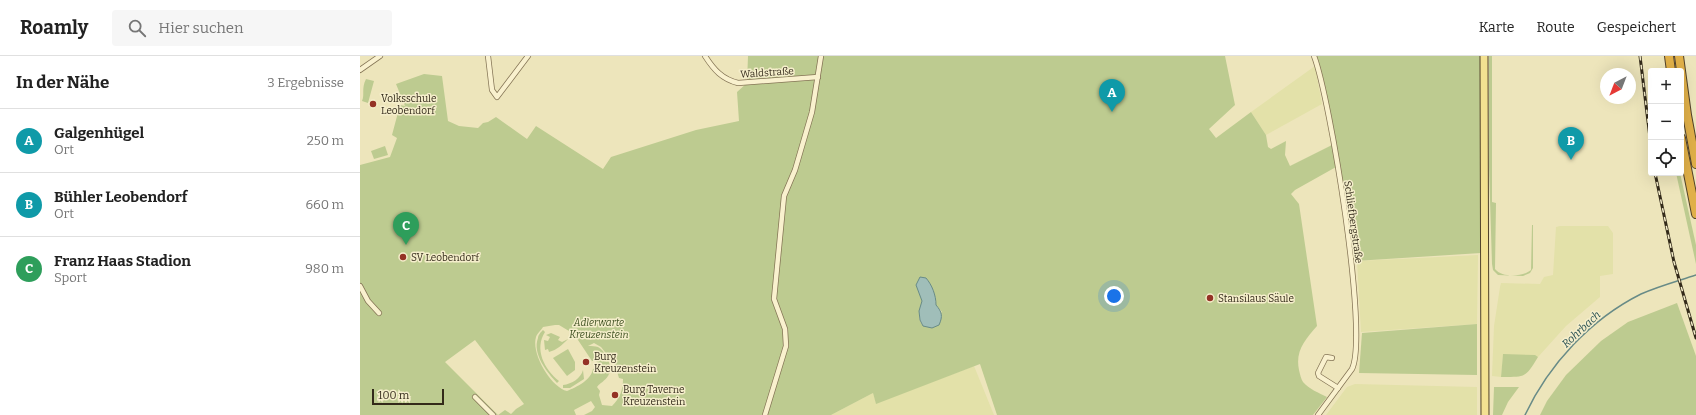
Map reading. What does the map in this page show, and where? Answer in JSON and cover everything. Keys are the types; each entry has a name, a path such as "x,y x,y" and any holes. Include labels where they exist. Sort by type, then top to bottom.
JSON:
{"highway":[{"path":"1669,56 1671,68"},
{"path":"1679,56 1687,115 1696,164"},
{"path":"1681,140 1696,214"}],"main road":[{"path":"1484,56 1485,415"}],"street":[{"path":"360,70 380,56"},
{"path":"488,56 492,90 497,97 528,56"},
{"name":"Waldstraße","path":"705,56 717,72 730,81 738,83 818,77"},
{"path":"765,415 786,346 785,329 774,299 784,196 795,170 812,112 822,56"},
{"name":"Schliefbergstraße","path":"1314,56 1320,77 1331,131 1349,245 1353,286 1356,356 1352,369 1318,415"},
{"path":"360,286 368,301 379,313"},
{"path":"1332,358 1326,357 1318,373 1319,376 1338,388"},
{"path":"475,397 493,415"}],"shaded area":[{"path":"1315,66 1322,104 1266,135 1251,112"},
{"path":"1608,226 1613,233 1613,274 1600,276 1600,297 1566,326 1538,357 1503,355 1501,377 1492,376 1494,326 1501,283 1540,284 1544,277 1553,275 1556,227"},
{"path":"1478,255 1477,324 1361,332 1357,261"},
{"path":"974,366 994,415 831,415 873,393 876,403"},
{"path":"1355,384 1477,387 1477,415 1326,415 1347,387"}],"green space":[{"name":"Adlerwarte Kreuzenstein","path":"748,56 1225,56 1235,105 1209,129 1216,138 1251,112 1266,135 1268,147 1271,149 1286,141 1285,155 1290,166 1332,145 1336,167 1295,190 1291,194 1299,204 1317,326 1302,346 1298,357 1299,370 1305,384 1314,391 1327,397 1313,415 997,415 980,364 876,404 873,393 831,415 584,415 592,411 595,407 591,401 574,410 576,415 498,415 360,415 360,165 390,157 397,138 392,135 400,105 405,106 396,84 424,74 442,76 448,121 459,126 478,128 483,123 496,117 527,139 536,126 603,169 611,157 696,130 739,121 737,92 747,83","holes":["936,300 936,305 942,312 923,326 919,319 922,301","559,325 574,334 592,361 596,361 599,364 598,368 593,369 587,380 567,391 561,388 549,377 539,361 535,344 536,337 543,327","475,340 524,404 511,414 505,410 498,415 445,362","594,343 601,347 608,356 612,355 619,378 623,379 620,394 612,406 602,405 599,395 600,391 597,387 607,378 610,373 610,364 601,349 595,346 588,346"]},
{"path":"1316,56 1481,56 1481,253 1355,261 1334,130"},
{"path":"1489,56 1492,56 1492,202 1496,203 1495,269 1502,274 1510,275 1498,275 1493,270 1489,167"},
{"path":"366,79 374,81 368,103 362,101"},
{"path":"385,146 388,155 374,159 371,151"},
{"path":"1677,176 1681,176 1696,245 1696,264"},
{"path":"1532,225 1533,225 1533,268 1530,273 1523,276 1515,276 1531,270"},
{"path":"1677,303 1696,356 1696,415 1540,415 1547,401 1566,375 1601,341 1628,322"},
{"path":"1477,324 1477,375 1359,373 1362,333"},
{"path":"543,330 545,332 540,345 542,358 549,371 559,381 557,383 545,368 537,350 538,337"},
{"path":"551,333 560,337 558,340 562,342 568,339 557,349 549,352 548,349 545,350 544,340 548,341 550,337 546,335"},
{"path":"568,349 575,362 575,370 567,376 553,358"},
{"path":"1503,354 1535,355 1538,357 1524,375 1516,377 1501,377"},
{"path":"583,370 584,379 570,388 563,388 563,385 573,382 578,378"},
{"path":"1494,387 1519,387 1508,402 1502,415 1493,415"}],"water":[{"path":"920,277 926,278 930,284 933,290 936,305 941,314 939,325 932,328 923,326 920,320 919,311 922,301 916,285"}],"waterway":[{"name":"Rohrbach","path":"1525,415 1546,378 1559,361 1573,345 1605,316 1641,294 1696,275"}],"railway":[{"path":"1640,56 1650,140"},
{"path":"1656,176 1674,262 1696,338"}],"place":[{"name":"Volksschule Leobendorf","path":"373,104"},
{"name":"Galgenhügel","path":"1112,112"},
{"name":"Bühler Leobendorf","path":"1571,160"},
{"name":"Franz Haas Stadion","path":"406,245"},
{"name":"SV Leobendorf","path":"403,257"},
{"name":"Stansilaus Säule","path":"1210,298"},
{"name":"Burg Kreuzenstein","path":"586,362"},
{"name":"Burg Taverne Kreuzenstein","path":"615,395"}]}
